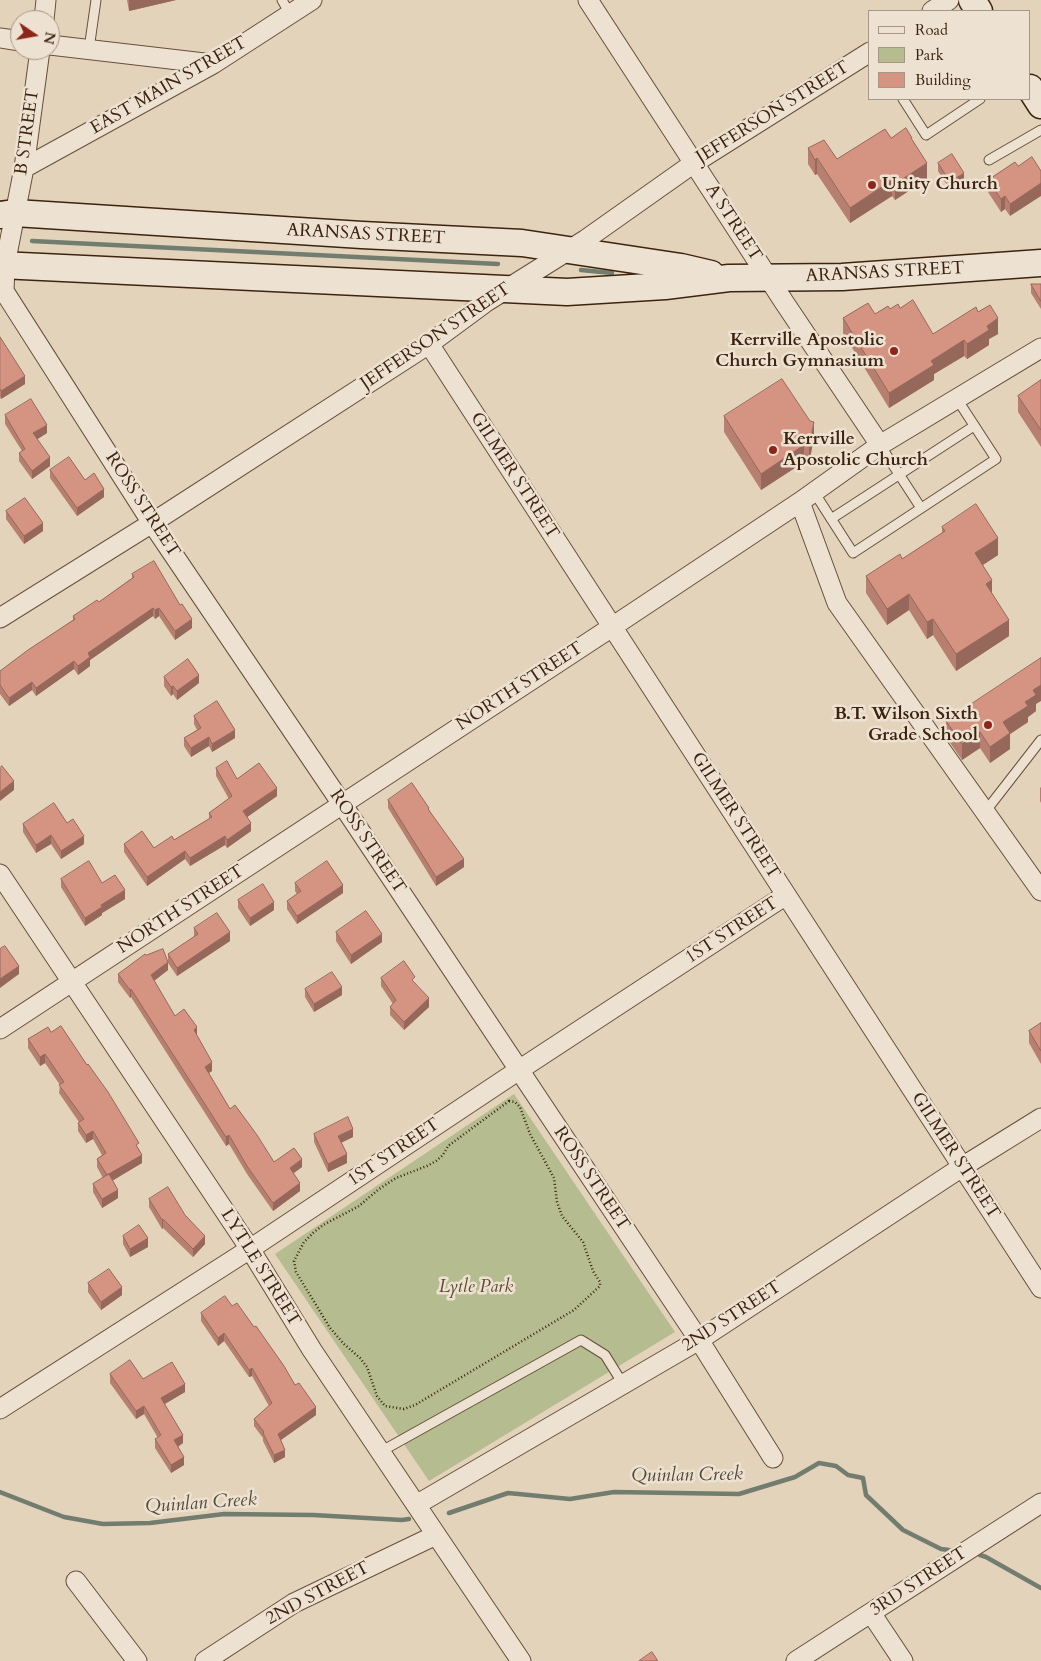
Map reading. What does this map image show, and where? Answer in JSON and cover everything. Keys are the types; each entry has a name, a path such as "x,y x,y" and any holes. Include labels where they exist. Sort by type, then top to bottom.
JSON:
{"street":[{"name":"EAST MAIN STREET","path":"24,168 213,64 286,7 312,0"},
{"name":"A STREET","path":"588,0 768,278 880,445"},
{"path":"933,10 948,0"},
{"path":"60,46 213,64"},
{"name":"JEFFERSON STREET","path":"0,618 152,523 429,344 486,302 570,250 694,163 868,53"},
{"name":"B STREET","path":"7,214 24,168 39,60"},
{"path":"1031,90 1041,106"},
{"name":"ARANSAS STREET","path":"7,214 522,243 681,267 729,278"},
{"name":"ROSS STREET","path":"7,214 2,265 4,291 152,523 342,804 699,1340 773,1458"},
{"name":"ARANSAS STREET","path":"2,265 567,292 665,286 729,278 842,277 1041,262"},
{"name":"GILMER STREET","path":"429,344 1041,1288"},
{"name":"NORTH STREET","path":"0,1029 612,627 807,497 880,445 1041,348"},
{"path":"807,497 837,603 984,812 1035,870 1041,891"},
{"name":"LYTLE STREET","path":"0,874 250,1249 312,1350 521,1661"},
{"name":"1ST STREET","path":"0,1409 250,1249 519,1070 786,896"},
{"name":"2ND STREET","path":"416,1505 699,1340 962,1167 1041,1118"},
{"name":"3RD STREET","path":"796,1661 1041,1503"},
{"name":"2ND STREET","path":"205,1661 294,1603 436,1535"},
{"path":"76,1581 137,1661"},
{"path":"871,1613 903,1661"}],"lane":[{"path":"89,50 96,0"},
{"path":"903,100 926,135 978,100"},
{"path":"989,160 1041,130"},
{"path":"807,497 831,519 853,553 996,459 957,399"},
{"path":"831,519 974,426"},
{"path":"880,445 921,508"},
{"path":"984,812 1041,740"},
{"path":"380,1452 580,1340 605,1355 622,1384"}],"path":[{"path":"509,1101 515,1102 520,1107 530,1134 554,1178 557,1202 562,1216 583,1242 600,1286 574,1310 415,1405 404,1409 385,1406 377,1396 367,1367 330,1328 296,1272 294,1261 297,1253 304,1242 324,1225 359,1206 396,1178 436,1161 448,1146 509,1101"}],"green space":[{"name":"Lytle Park","path":"514,1094 675,1332 429,1481 275,1254"}],"building":[{"path":"906,128 927,163 895,184 892,180 850,208 817,158 815,160 808,148 824,140 837,159 885,129 891,138"},
{"path":"952,154 964,173 950,182 938,163"},
{"path":"1032,157 1041,171 1041,183 1010,204 1005,196 1001,199 988,180 1015,162 1018,166"},
{"path":"1031,284 1041,284 1041,301"},
{"path":"913,300 933,334 976,307 978,312 990,305 998,318 987,326 989,330 967,344 964,340 931,361 934,365 889,393 843,318 868,303 875,314 888,306 890,309 898,304 900,308"},
{"path":"0,337 25,376 1,391 0,389"},
{"name":"Kerrville Apostolic Church","path":"782,379 810,421 814,422 809,446 804,445 761,474 724,416"},
{"path":"1041,380 1041,430 1018,396"},
{"path":"31,399 47,425 33,433 50,457 32,471 19,453 25,449 5,415"},
{"path":"69,457 85,480 94,473 104,489 77,508 50,470"},
{"path":"25,498 43,523 24,536 6,511"},
{"path":"976,504 998,538 975,553 992,580 986,584 1009,620 956,654 933,619 927,622 909,594 887,609 866,576 900,554 902,559 945,531 942,527"},
{"path":"154,561 180,605 182,604 192,619 175,631 159,608 155,610 153,608 88,653 90,657 78,666 74,661 36,688 32,682 9,698 0,685 0,671 75,619 73,616 97,600 99,602 134,577 132,574"},
{"path":"1041,658 1041,685 1033,690 1036,695 1025,702 1028,706 1003,722 1010,733 990,747 980,732 962,744 946,721"},
{"path":"188,659 199,675 177,691 173,686 171,687 164,677"},
{"path":"217,701 235,730 212,744 209,737 191,748 184,738 201,728 194,716"},
{"path":"227,761 237,779 259,763 277,788 243,811 251,823 227,840 225,836 190,858 185,851 147,877 124,844 142,831 154,848 172,836 174,840 212,817 209,813 232,796 216,768"},
{"path":"2,766 14,781 0,792 0,768"},
{"path":"412,783 464,859 436,877 388,800"},
{"path":"54,803 67,823 73,819 84,836 61,851 51,835 36,845 23,824"},
{"path":"89,861 102,883 115,875 125,890 85,918 61,879"},
{"path":"327,861 343,885 297,916 287,901 301,891 295,883"},
{"path":"263,884 274,902 250,918 238,900"},
{"path":"366,911 382,934 351,955 336,932"},
{"path":"217,913 230,932 177,968 168,954 198,934 194,928"},
{"path":"5,946 19,966 0,979 0,949"},
{"path":"163,949 168,962 151,975 175,1016 184,1009 197,1027 194,1030 212,1062 205,1067 230,1109 235,1105 274,1162 294,1148 302,1159 290,1168 300,1183 273,1203 247,1166 229,1135 226,1137 131,989 118,974 145,954"},
{"path":"404,961 415,977 412,980 429,998 404,1022 390,1007 396,1000 381,978"},
{"path":"332,972 342,987 314,1004 305,989"},
{"path":"1041,1023 1041,1051 1029,1031"},
{"path":"61,1026 108,1092 139,1143 136,1145 142,1155 107,1175 97,1159 106,1153 93,1131 86,1135 78,1123 84,1119 59,1085 64,1082 45,1054 40,1057 28,1039 48,1027 51,1032"},
{"path":"348,1117 353,1129 338,1136 347,1154 328,1164 314,1134"},
{"path":"109,1174 118,1190 102,1199 93,1184"},
{"path":"168,1187 185,1215 205,1236 193,1249 162,1220 149,1199"},
{"path":"139,1225 148,1238 130,1249 123,1236"},
{"path":"109,1269 122,1287 101,1302 88,1283"},
{"path":"225,1296 232,1306 237,1303 254,1327 256,1326 295,1385 299,1383 316,1407 278,1434 285,1450 274,1455 264,1432 254,1419 272,1403 252,1368 249,1370 224,1333 218,1338 201,1313"},
{"path":"130,1360 143,1379 172,1362 185,1384 161,1398 183,1435 174,1440 184,1457 171,1465 155,1439 161,1435 144,1406 136,1411 110,1374"},
{"path":"652,1652 658,1661 639,1661"}],"waterway":[{"path":"32,241 498,264"},
{"path":"581,270 612,273"},
{"name":"Quinlan Creek","path":"449,1513 508,1493 570,1499 614,1492 739,1494 795,1477 819,1463 836,1466 848,1475 863,1478 866,1495 903,1530 941,1549 949,1550"},
{"name":"Quinlan Creek","path":"0,1492 64,1517 103,1524 150,1523 224,1514 409,1519"},
{"name":"Quinlan Creek","path":"980,1555 1041,1588"}],"place":[{"name":"Unity Church","path":"872,185"},
{"name":"Kerrville Apostolic Church Gymnasium","path":"894,351"},
{"name":"Kerrville Apostolic Church","path":"773,450"},
{"name":"B.T. Wilson Sixth Grade School","path":"988,725"}]}
